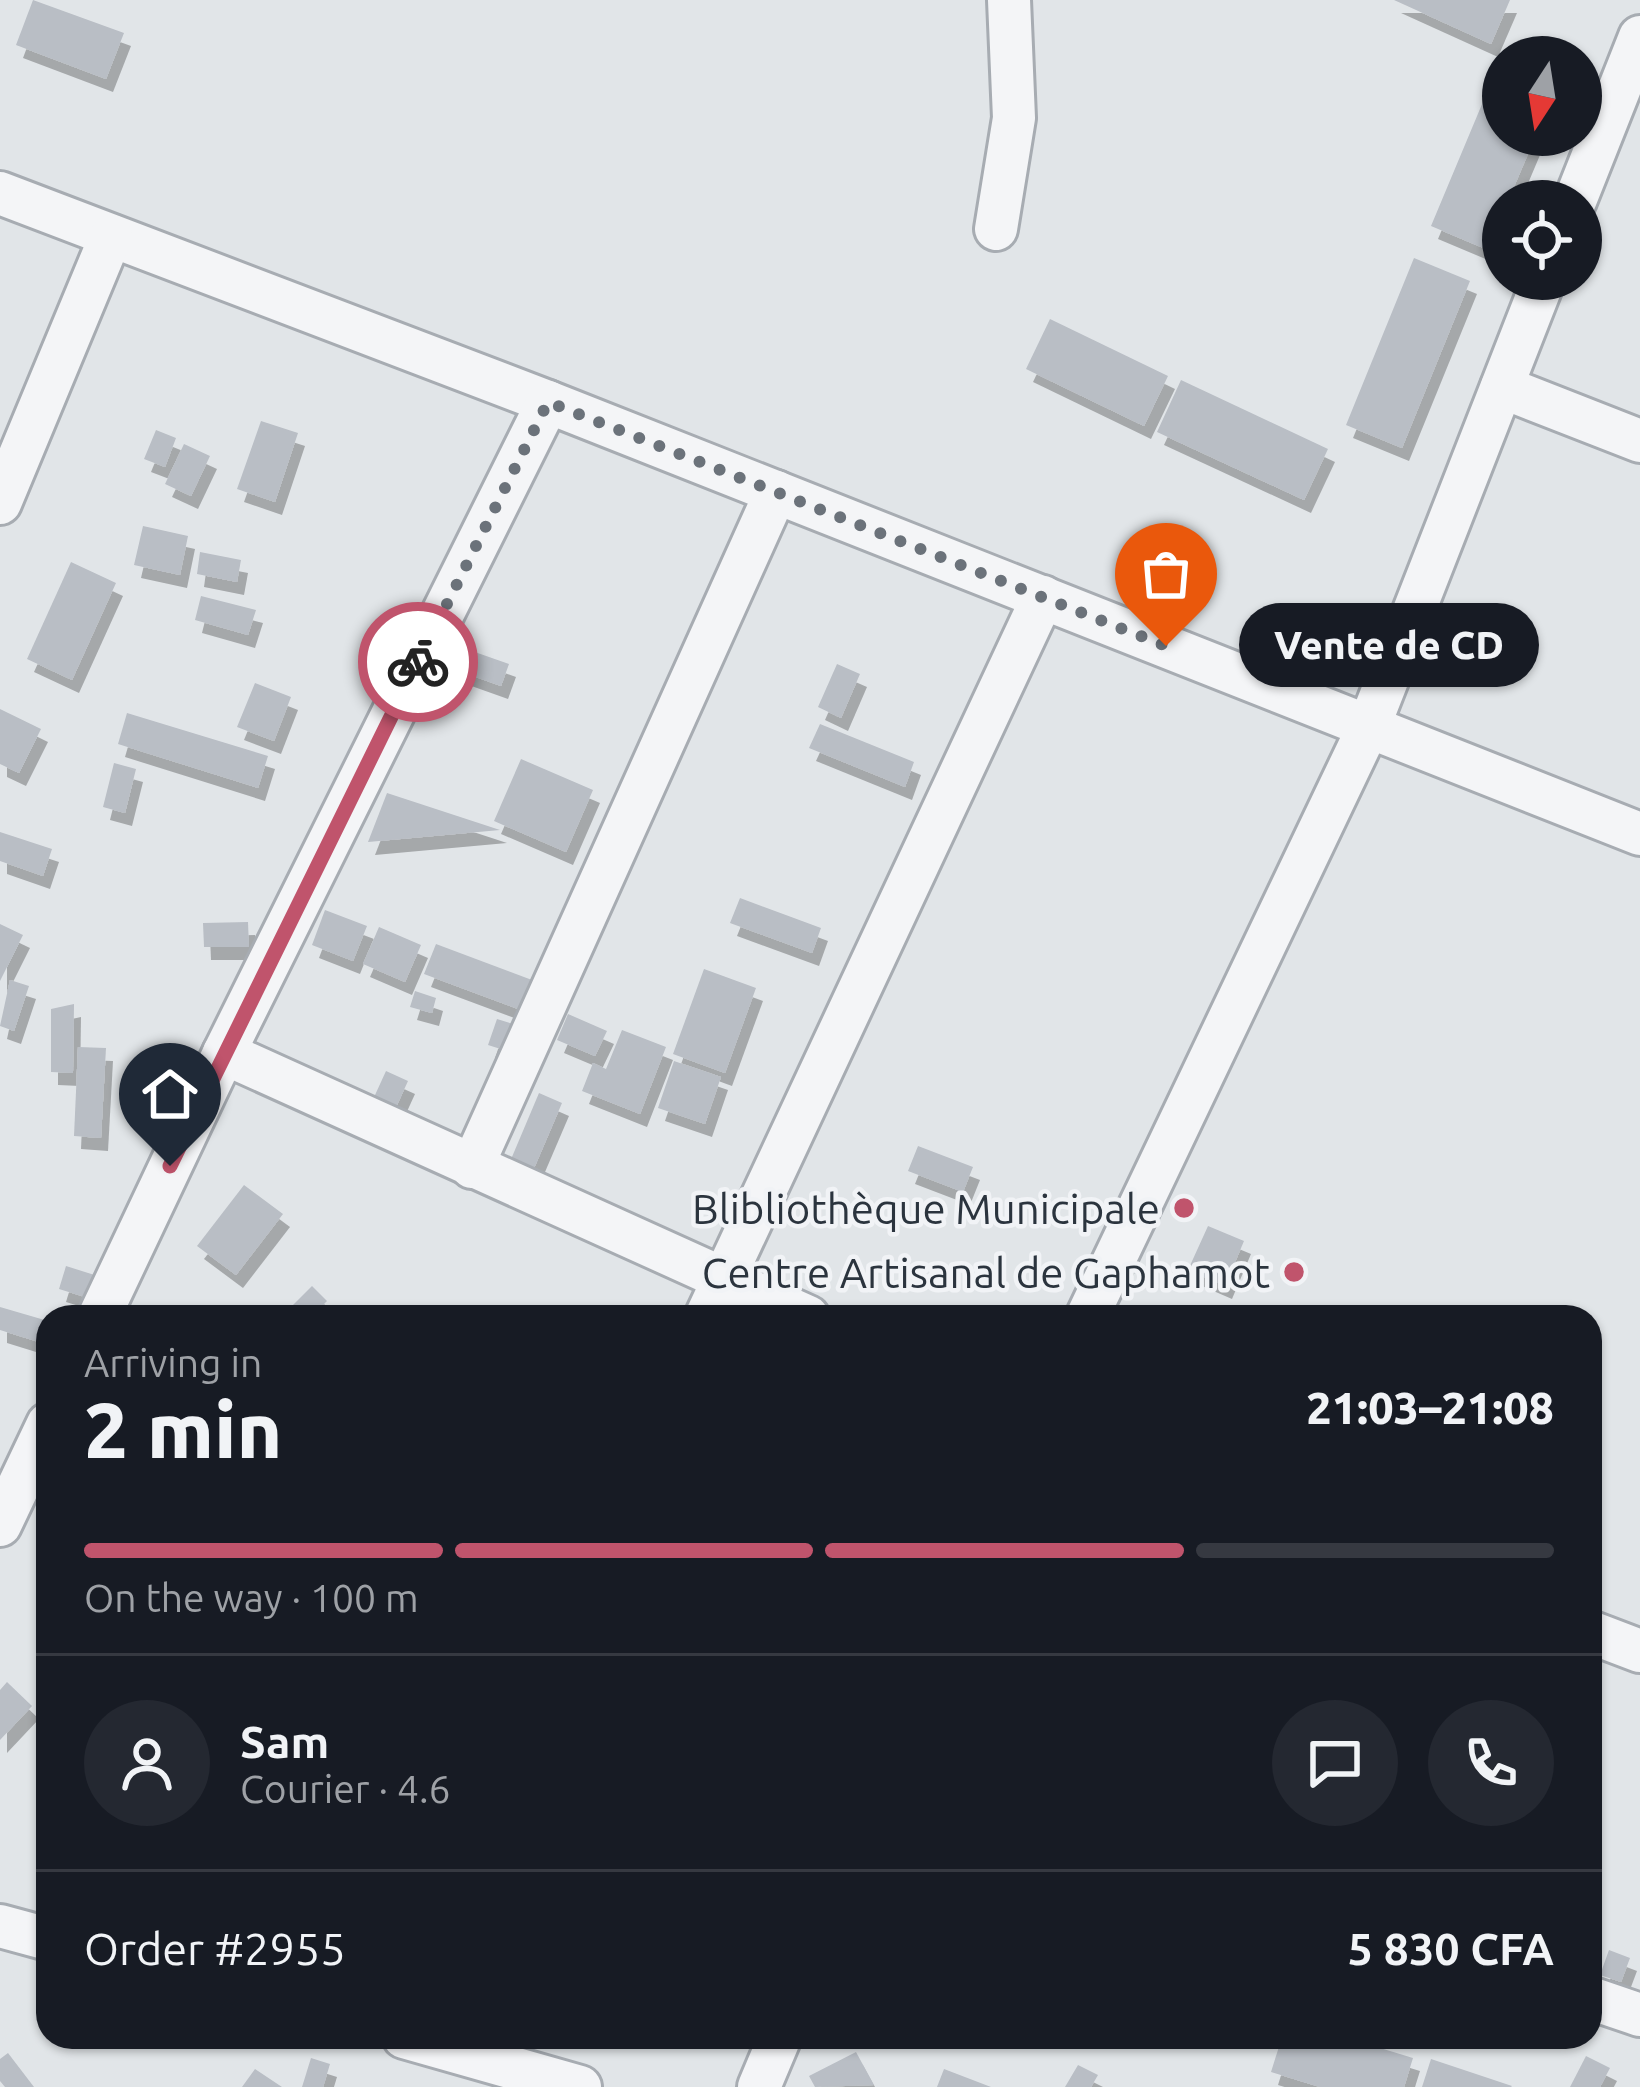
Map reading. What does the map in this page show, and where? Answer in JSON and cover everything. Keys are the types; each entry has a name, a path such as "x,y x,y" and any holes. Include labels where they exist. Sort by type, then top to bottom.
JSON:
{"street":[{"path":"996,229 1014,118 1009,0"},
{"path":"1584,180 1637,53"},
{"path":"0,193 548,402 1640,834"},
{"path":"0,503 111,236"},
{"path":"1093,1305 1370,726 1536,300"},
{"path":"1502,387 1640,441"},
{"path":"105,1305 224,1053 548,402"},
{"path":"472,1167 776,493"},
{"path":"224,1053 472,1167 714,1300 1043,598"},
{"path":"0,1526 36,1450"},
{"path":"1602,1637 1640,1651"},
{"path":"0,1926 36,1936"},
{"path":"1602,2002 1640,2015"},
{"path":"446,2049 580,2087"},
{"path":"759,2087 775,2049"}],"building":[{"path":"33,0 124,33 106,79 16,45"},
{"path":"1394,0 1510,0 1494,36 1482,36 1482,40"},
{"path":"1482,104 1482,156 1527,156 1517,180 1482,180 1482,247 1431,226"},
{"path":"1414,258 1470,281 1402,448 1346,425"},
{"path":"1050,319 1168,376 1144,426 1026,369"},
{"path":"1181,380 1328,449 1304,500 1157,432"},
{"path":"261,421 298,433 275,502 237,489"},
{"path":"156,430 176,438 165,467 144,459"},
{"path":"184,444 210,456 191,496 165,484"},
{"path":"143,526 188,536 180,575 134,565"},
{"path":"200,552 241,560 237,582 197,574"},
{"path":"71,562 116,583 72,680 27,659"},
{"path":"201,596 256,610 248,635 195,620"},
{"path":"452,644 509,664 501,686 442,665"},
{"path":"837,664 860,674 841,718 818,707"},
{"path":"255,683 291,697 274,741 237,727"},
{"path":"0,709 41,729 19,773 0,764"},
{"path":"127,713 268,756 258,788 118,744"},
{"path":"820,724 914,762 905,787 809,748"},
{"path":"521,759 593,790 566,852 494,821"},
{"path":"114,763 136,769 125,813 103,807"},
{"path":"387,793 500,830 368,842"},
{"path":"0,832 52,849 43,876 0,861"},
{"path":"740,898 821,928 812,953 730,923"},
{"path":"325,910 367,926 353,961 312,945"},
{"path":"248,922 249,947 204,947 203,923"},
{"path":"0,924 23,935 0,981"},
{"path":"379,927 421,945 405,982 363,964"},
{"path":"436,944 540,983 526,1012 424,974"},
{"path":"704,969 756,988 725,1073 673,1054"},
{"path":"10,980 29,986 14,1031 0,1026"},
{"path":"415,991 436,998 432,1013 410,1007"},
{"path":"74,1004 73,1073 51,1072 51,1009"},
{"path":"568,1014 607,1031 595,1056 557,1040"},
{"path":"497,1019 516,1025 507,1051 488,1045"},
{"path":"622,1030 666,1047 640,1114 582,1091 593,1063 606,1069"},
{"path":"78,1047 106,1048 101,1138 74,1136"},
{"path":"674,1061 721,1077 705,1124 658,1108"},
{"path":"386,1071 408,1081 392,1116 370,1106"},
{"path":"539,1093 562,1103 532,1173 509,1164"},
{"path":"918,1146 973,1167 963,1192 908,1171"},
{"path":"244,1185 283,1214 236,1275 197,1246"},
{"path":"1208,1226 1244,1241 1225,1286 1188,1270"},
{"path":"66,1266 104,1278 98,1301 59,1289"},
{"path":"312,1286 327,1301 323,1305 293,1305"},
{"path":"0,1307 36,1318 36,1341 0,1330"},
{"path":"7,1682 32,1706 0,1740 0,1690"},
{"path":"1609,1950 1630,1958 1621,1982 1602,1976"},
{"path":"1278,2049 1383,2049 1413,2058 1404,2087 1320,2087 1271,2072"},
{"path":"856,2052 874,2085 815,2087 809,2076"},
{"path":"8,2053 34,2087 5,2087 0,2081 0,2059"},
{"path":"1586,2056 1610,2068 1600,2087 1570,2087"},
{"path":"311,2058 330,2064 323,2087 302,2087"},
{"path":"1431,2059 1512,2086 1422,2087"},
{"path":"1078,2065 1098,2075 1091,2087 1065,2087"},
{"path":"255,2069 282,2087 242,2087"},
{"path":"944,2069 991,2087 937,2087"}],"way so far":[{"path":"418,662 548,402 1166,646"}],"place":[{"name":"Vente de CD","path":"1166,646"},
{"name":"Blibliothèque Municipale","path":"1184,1208"},
{"name":"Centre Artisanal de Gaphamot","path":"1294,1272"}],"route":[{"path":"170,1166 418,662"}]}
